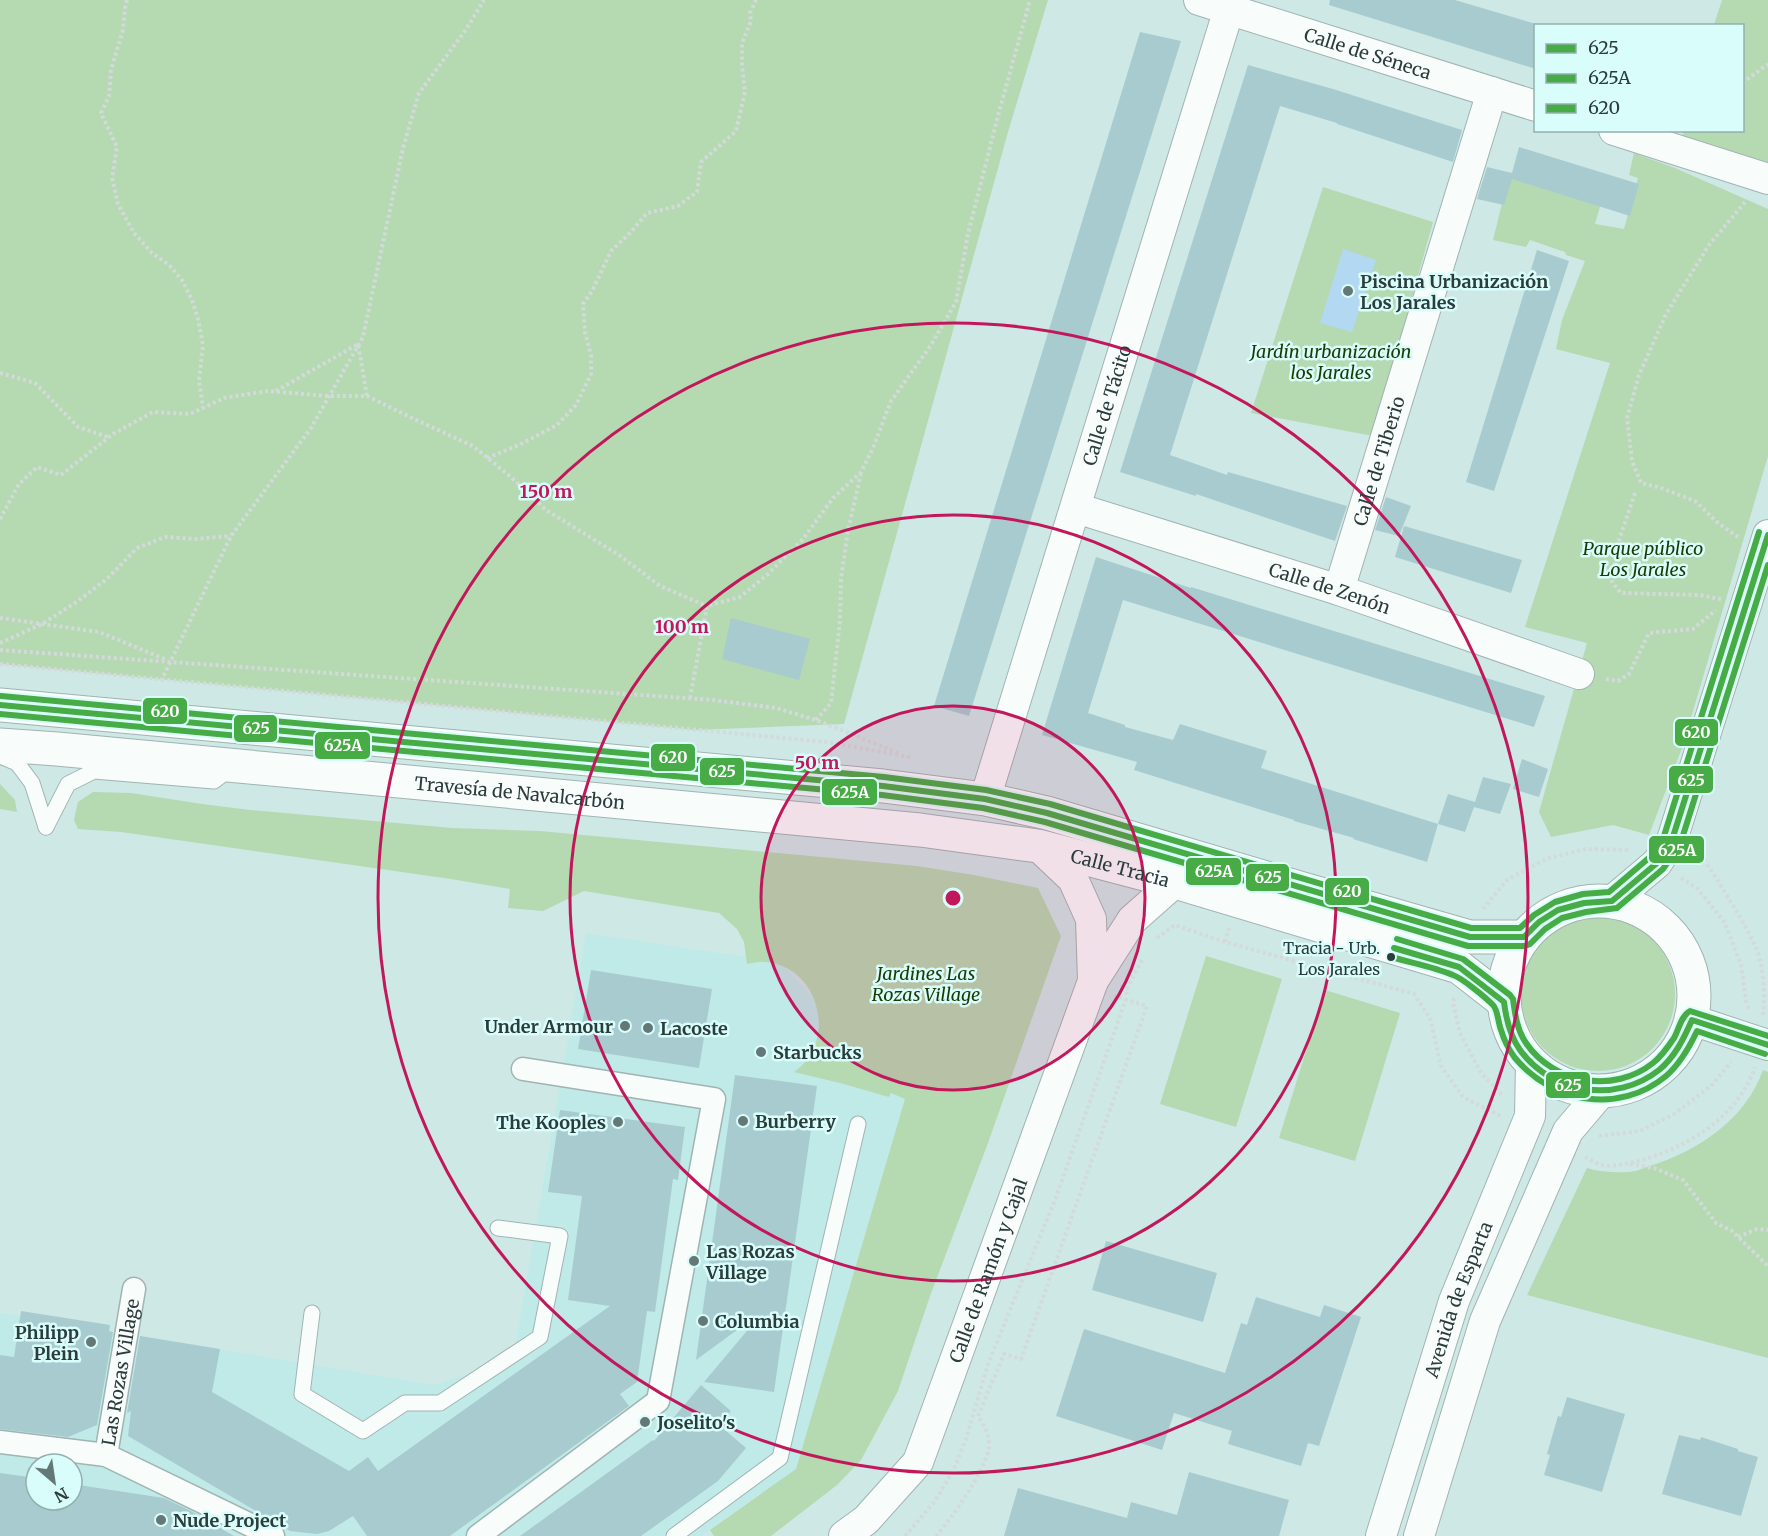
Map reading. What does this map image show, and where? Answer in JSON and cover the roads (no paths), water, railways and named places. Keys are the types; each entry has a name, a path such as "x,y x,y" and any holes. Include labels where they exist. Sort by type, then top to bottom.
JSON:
{"street":[{"name":"Calle de Séneca","path":"1199,0 1534,105"},
{"name":"Calle de Tácito","path":"985,800 1229,9"},
{"name":"Calle de Tiberio","path":"1339,590 1492,92"},
{"path":"1620,132 1768,179"},
{"name":"Calle de Zenón","path":"1076,508 1339,590 1579,674"},
{"path":"1612,901 1657,862 1672,840 1768,536"},
{"path":"0,705 883,786 985,800"},
{"name":"Travesía de Navalcarbón","path":"0,745 920,830 1038,846"},
{"name":"Calle Tracia","path":"985,800 1047,813 1470,937 1524,937"},
{"name":"Calle Tracia","path":"1038,846 1175,882 1459,968 1504,1002"},
{"name":"Calle de Ramón y Cajal","path":"1038,846 1073,879 1091,919 1092,984"},
{"name":"Calle de Ramón y Cajal","path":"844,1536 866,1520 918,1462 1092,984 1132,920 1175,882"},
{"path":"1587,901 1612,901 1638,908 1661,922 1679,942 1690,967 1695,993 1692,1020 1673,1056 1658,1071 1641,1082 1622,1089 1602,1091 1576,1089 1551,1079 1531,1063 1520,1050 1506,1019 1504,984 1515,951 1524,937 1542,919 1563,908 1587,901"},
{"path":"1692,1020 1765,1044"},
{"name":"Avenida de Esparta","path":"1381,1536 1454,1301 1530,1116 1531,1063"},
{"path":"478,1536 658,1401 714,1099 524,1070"},
{"name":"Avenida de Esparta","path":"1419,1536 1485,1321 1568,1131 1602,1091"},
{"name":"Las Rozas Village","path":"106,1455 134,1289"},
{"name":"Las Rozas Village","path":"0,1442 106,1455 273,1536"}],"lane":[{"path":"0,756 17,763 32,783 46,827 68,784 94,771 214,781 233,766"},
{"path":"674,1536 780,1458 858,1124"},
{"path":"312,1313 302,1394 363,1431 405,1403 440,1404 540,1337 560,1236 498,1228"}],"place":[{"name":"Piscina Urbanización Los Jarales","path":"1348,291"},
{"name":"Tracia - Urb. Los Jarales","path":"1391,957"},
{"name":"Under Armour","path":"625,1026"},
{"name":"Lacoste","path":"648,1028"},
{"name":"Starbucks","path":"761,1052"},
{"name":"Burberry","path":"743,1121"},
{"name":"The Kooples","path":"618,1122"},
{"name":"Las Rozas Village","path":"694,1261"},
{"name":"Columbia","path":"703,1321"},
{"name":"Philipp Plein","path":"91,1342"},
{"name":"Joselito's","path":"645,1422"},
{"name":"Nude Project","path":"161,1520"}],"park label":[{"name":"Jardín urbanización los Jarales","path":"1331,361"},
{"name":"Parque público Los Jarales","path":"1643,558"},
{"name":"Jardines Las Rozas Village","path":"926,983"}]}
